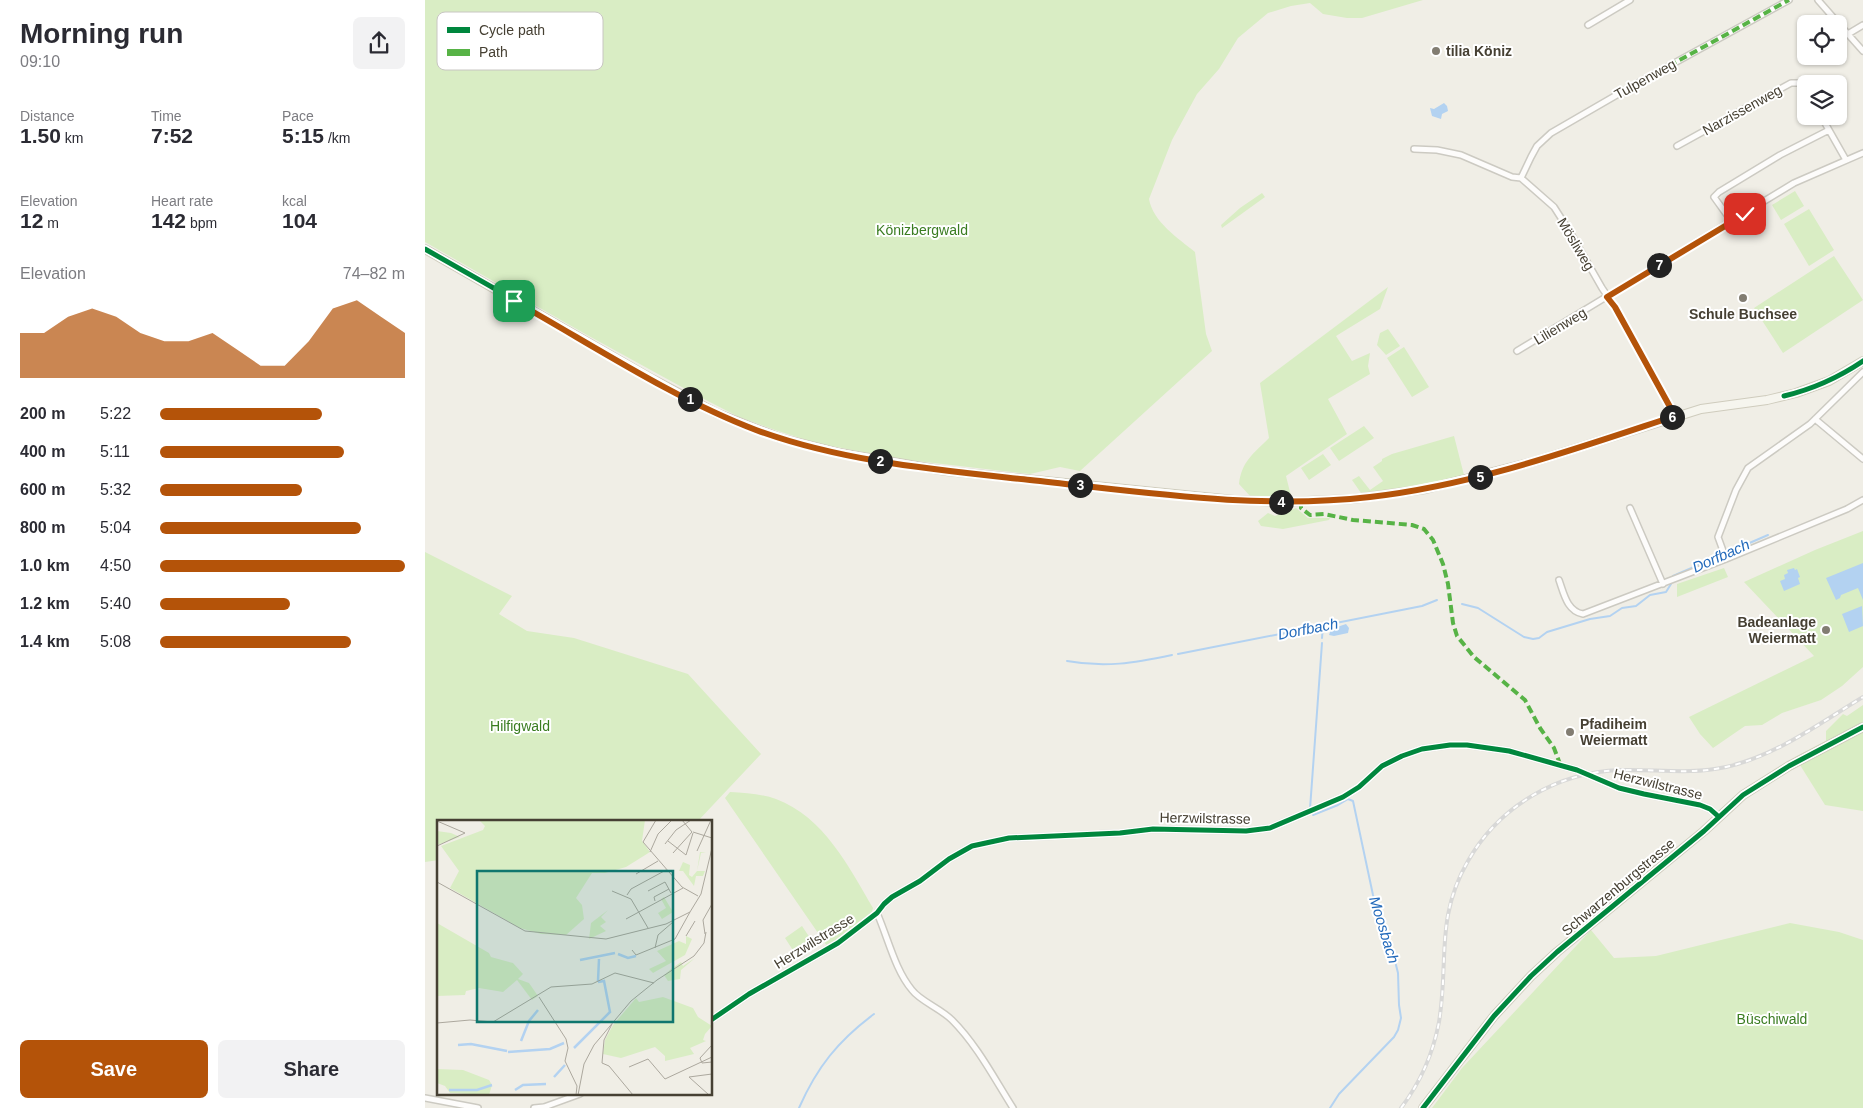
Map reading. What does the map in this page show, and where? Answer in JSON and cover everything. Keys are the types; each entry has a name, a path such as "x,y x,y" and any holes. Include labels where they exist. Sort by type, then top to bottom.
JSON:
{"street":[{"path":"1588,24 1630,0"},
{"name":"Tulpenweg","path":"1521,178 1537,146 1551,133 1789,0"},
{"path":"1818,0 1831,15"},
{"path":"1863,26 1848,34 1863,51"},
{"name":"Narzissenweg","path":"1677,146 1791,83 1797,83"},
{"path":"1826,125 1846,160"},
{"path":"1732,222 1714,197 1719,192 1780,155 1829,130"},
{"name":"Mösliweg","path":"1414,149 1437,150 1461,155 1512,177 1521,178 1546,200 1561,218 1619,314 1675,416"},
{"name":"Lilienweg","path":"1517,352 1802,179 1863,153"},
{"path":"425,249 648,377 733,420 780,438 816,448 884,462 946,471 1234,500 1283,502 1353,499 1426,489 1563,453 1675,416 1715,406 1767,400 1796,394 1829,381 1863,361"},
{"path":"1726,559 1719,537 1736,490 1748,468 1815,419 1863,372"},
{"path":"1815,419 1863,459"},
{"path":"1559,580 1570,608 1576,613 1583,614 1847,510 1863,500"},
{"path":"1630,508 1663,584"},
{"name":"Schwarzenburgstrasse","path":"1423,1108 1482,1030 1531,976 1577,936 1705,831 1749,790 1863,727"},
{"name":"Herzwilstrasse","path":"713,1019 749,994 838,943 877,913 892,897 919,881 954,855 972,846 1009,838 1120,833 1153,829 1246,831 1270,828 1352,792 1392,760 1412,752 1435,747 1467,745 1509,751 1577,770 1619,788 1710,808 1719,817"},
{"path":"877,913 900,972 911,989 917,996 942,1010 960,1029 1013,1108"},
{"path":"534,1108 545,1107 575,1096"},
{"path":"425,1098 478,1108"}],"green space":[{"name":"Könizbergwald","path":"425,0 1423,0 1362,18 1347,18 1323,14 1310,3 1268,13 1238,38 1219,69 1197,94 1172,140 1149,199 1155,215 1161,222 1195,252 1206,334 1212,351 1080,471 1060,467 1030,474 899,459 816,443 778,431 739,417 700,397 425,242"},
{"path":"1795,191 1804,206 1781,220 1772,205"},
{"path":"1262,193 1265,197 1222,228 1221,225 1240,208"},
{"path":"1809,209 1834,250 1809,266 1784,224"},
{"path":"1834,256 1863,300 1783,353 1754,308"},
{"path":"1388,287 1380,309 1336,336 1352,361 1370,353 1368,366 1370,374 1328,399 1347,434 1286,476 1291,496 1250,496 1239,484 1240,476 1249,458 1269,438 1260,383"},
{"path":"1388,329 1400,346 1386,355 1377,345 1380,333"},
{"path":"1404,347 1429,387 1412,397 1387,358"},
{"path":"1364,426 1374,438 1339,461 1330,448"},
{"path":"1454,436 1464,475 1425,485 1361,493 1352,480 1359,476 1370,490 1383,481 1373,467 1382,459 1392,454"},
{"path":"1323,454 1331,465 1309,480 1301,468"},
{"path":"1296,508 1308,518 1330,518 1329,520 1283,529 1261,526 1258,521 1268,513 1275,516"},
{"name":"Badeanlage Weiermatt","path":"1863,531 1863,667 1842,686 1821,700 1782,713 1762,725 1745,726 1713,748 1700,734 1689,717 1814,656 1744,582"},
{"name":"Hilfigwald","path":"425,552 512,596 499,614 527,631 574,638 688,674 761,754 699,820 437,820 437,860 425,862"},
{"path":"1724,568 1728,577 1677,597 1677,584"},
{"path":"1863,705 1863,811 1825,805 1795,757 1826,741 1826,731 1843,714 1847,716"},
{"path":"730,792 748,793 776,799 793,807 808,818 844,860 873,908 871,915 851,930 847,927 848,933 827,946 725,798"},
{"name":"Büschiwald","path":"1790,923 1839,932 1863,940 1863,1108 1432,1108 1462,1068 1591,930 1614,958 1656,956"},
{"path":"802,926 814,944 796,955 785,938"}],"water":[{"path":"1444,103 1448,111 1442,114 1441,119 1432,116 1430,108 1434,109"},
{"path":"1863,563 1863,600 1858,588 1841,595 1836,600 1826,578"},
{"path":"1794,568 1795,570 1797,569 1800,577 1798,578 1800,584 1784,591 1780,581 1785,579 1784,575 1788,573 1787,570"},
{"path":"1862,606 1863,626 1849,632 1842,614"},
{"path":"1346,624 1349,628 1348,633 1334,636 1329,635 1331,629"}],"waterway":[{"name":"Dorfbach","path":"1673,576 1768,535"},
{"name":"Dorfbach","path":"1462,604 1478,608 1524,637 1533,639 1539,638 1547,632 1590,619 1610,616 1622,608 1636,606 1650,595 1666,592 1671,584"},
{"name":"Dorfbach","path":"1178,654 1422,606 1437,600"},
{"name":"Moosbach","path":"1322,638 1323,625"},
{"name":"Moosbach","path":"1310,809 1322,643"},
{"name":"Dorfbach","path":"1067,661 1119,664 1172,655"},
{"name":"Moosbach","path":"1313,815 1348,799 1353,801 1373,895 1391,958 1395,961 1398,973 1401,1018 1394,1037 1339,1094 1330,1108"},
{"path":"799,1108 821,1067 839,1045 874,1014"}],"railway":[{"path":"1401,1108 1425,1068 1439,1022 1445,940 1451,902 1468,861 1481,841 1496,824 1532,796 1574,777 1620,770 1699,771 1744,762 1797,738 1863,697"}],"marked path":[{"path":"1627,89 1789,0"},
{"path":"1301,501 1301,508 1310,515 1324,514 1353,520 1412,525 1424,529 1433,540 1443,564 1457,636 1474,657 1525,700 1540,728 1554,748 1560,764"}],"cycle path":[{"path":"425,249 681,395 733,420 790,441 840,453 946,471 1234,500 1301,501"},
{"path":"1784,396 1825,382 1863,361"},
{"path":"1369,497 1435,486 1500,470 1629,431"},
{"path":"1423,1108 1494,1016 1531,976 1557,952 1704,831 1743,795 1789,766 1863,727"},
{"path":"713,1019 749,994 838,943 877,913 892,897 920,881 949,859 972,846 1009,838 1120,833 1153,829 1246,831 1270,828 1343,797 1359,787 1382,766 1422,749 1450,745 1467,745 1509,751 1577,770 1619,788 1700,805 1710,809 1719,817"}],"place":[{"name":"tilia Köniz","path":"1436,51"},
{"name":"Schule Buchsee","path":"1743,298"},
{"name":"Badeanlage Weiermatt","path":"1826,630"},
{"name":"Pfadiheim Weiermatt","path":"1570,732"}],"route":[{"path":"514,301 716,413 765,433 816,448 884,462 946,471 1164,494 1283,502 1353,499 1426,489 1480,476 1536,461 1675,416 1615,307 1607,297 1745,214"}]}
